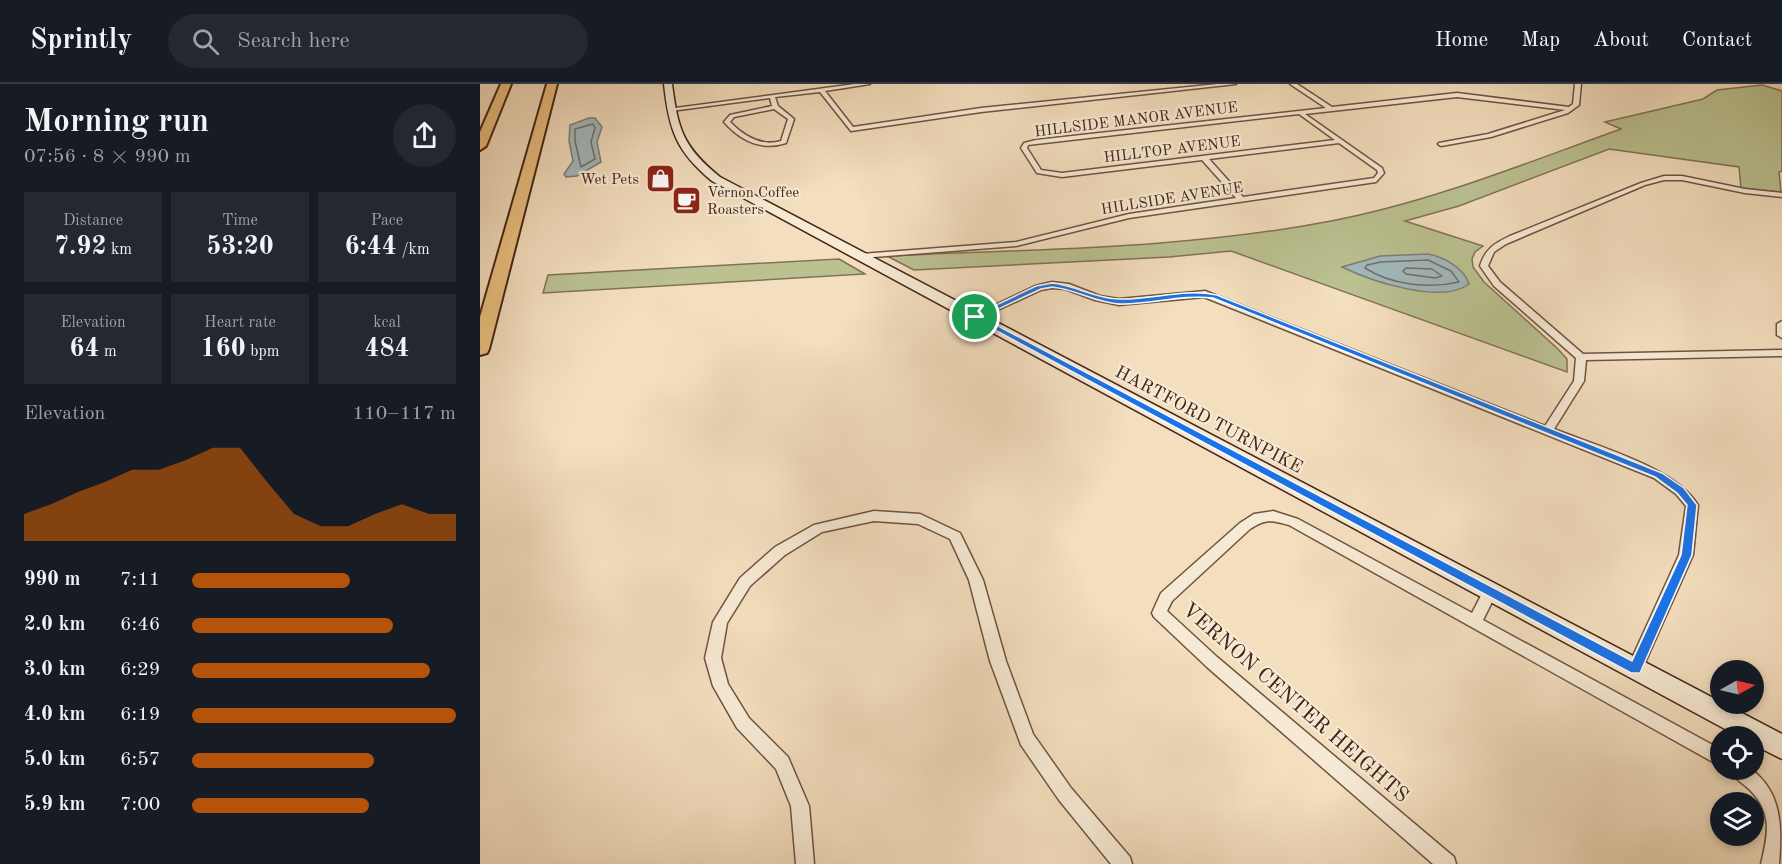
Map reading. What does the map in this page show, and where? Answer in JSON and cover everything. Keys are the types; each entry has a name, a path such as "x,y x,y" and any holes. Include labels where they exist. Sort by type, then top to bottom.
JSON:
{"highway":[{"path":"480,146 506,84"},
{"path":"480,349 552,84"}],"main road":[{"name":"HARTFORD TURNPIKE","path":"668,84 674,127 680,141 710,174 751,199 1782,747"}],"street":[{"path":"671,109 867,84"},
{"path":"1168,84 1175,90"},
{"path":"822,90 851,129 981,110 1233,84"},
{"path":"1293,84 1331,109"},
{"path":"1441,144 1489,136 1572,109 1576,105 1578,84"},
{"name":"HILLSIDE MANOR AVENUE","path":"1026,144 1464,95 1572,109"},
{"path":"772,97 775,107 791,119 785,133 786,141 781,144 765,146 757,144 727,122 732,116 775,107"},
{"name":"HILLSIDE AVENUE","path":"861,256 1016,244 1108,220 1376,180 1381,173 1380,169 1299,112"},
{"name":"HILLTOP AVENUE","path":"1026,144 1024,148 1039,172 1062,176 1341,141"},
{"path":"1206,159 1242,200"},
{"path":"1782,195 1746,191 1682,178 1664,178 1643,184 1496,246 1486,255 1484,266 1497,284 1581,357 1782,353"},
{"path":"975,317 1029,292 1052,285 1066,286 1119,302 1205,294 1658,475 1680,491 1692,505 1686,555 1635,669"},
{"path":"1782,324 1782,335"},
{"path":"1548,430 1579,381 1581,357"},
{"path":"805,864 800,806 782,763 743,723 721,686 713,658 720,622 745,582 780,551 819,528 874,516 920,519 955,536 976,580 998,661 1026,739 1065,794 1123,864"},
{"name":"VERNON CENTER HEIGHTS","path":"1447,864 1212,662 1159,613 1166,597 1217,549 1259,517 1273,516 1293,522 1710,752"},
{"path":"1475,621 1490,592"},
{"path":"1754,780 1774,799 1780,819 1779,846 1770,864"}],"green space":[{"path":"1762,85 1782,91 1782,171 1779,172 1781,192 1741,188 1739,167 1609,149 1459,206 1405,221 1483,246 1475,252 1472,259 1473,267 1484,282 1567,359 1567,372 1231,251 1169,257 914,270 887,256 1166,243 1331,221 1442,193 1621,129 1605,122 1703,99 1717,90"},
{"path":"839,259 865,274 543,293 548,275"}],"water":[{"path":"595,118 602,127 597,142 601,162 577,176 566,177 564,174 573,161 569,141 570,125"},
{"path":"1428,254 1453,264 1463,273 1469,284 1457,290 1424,292 1370,279 1342,267 1380,256"}],"place":[{"name":"Wet Pets","path":"660,179"},
{"name":"Vernon Coffee Roasters","path":"686,201"}],"route":[{"path":"1052,285 1066,286 1119,302 1194,294 1214,296 1658,475 1680,491 1692,505 1686,555 1635,669 975,317 1038,288 1052,285"}]}
